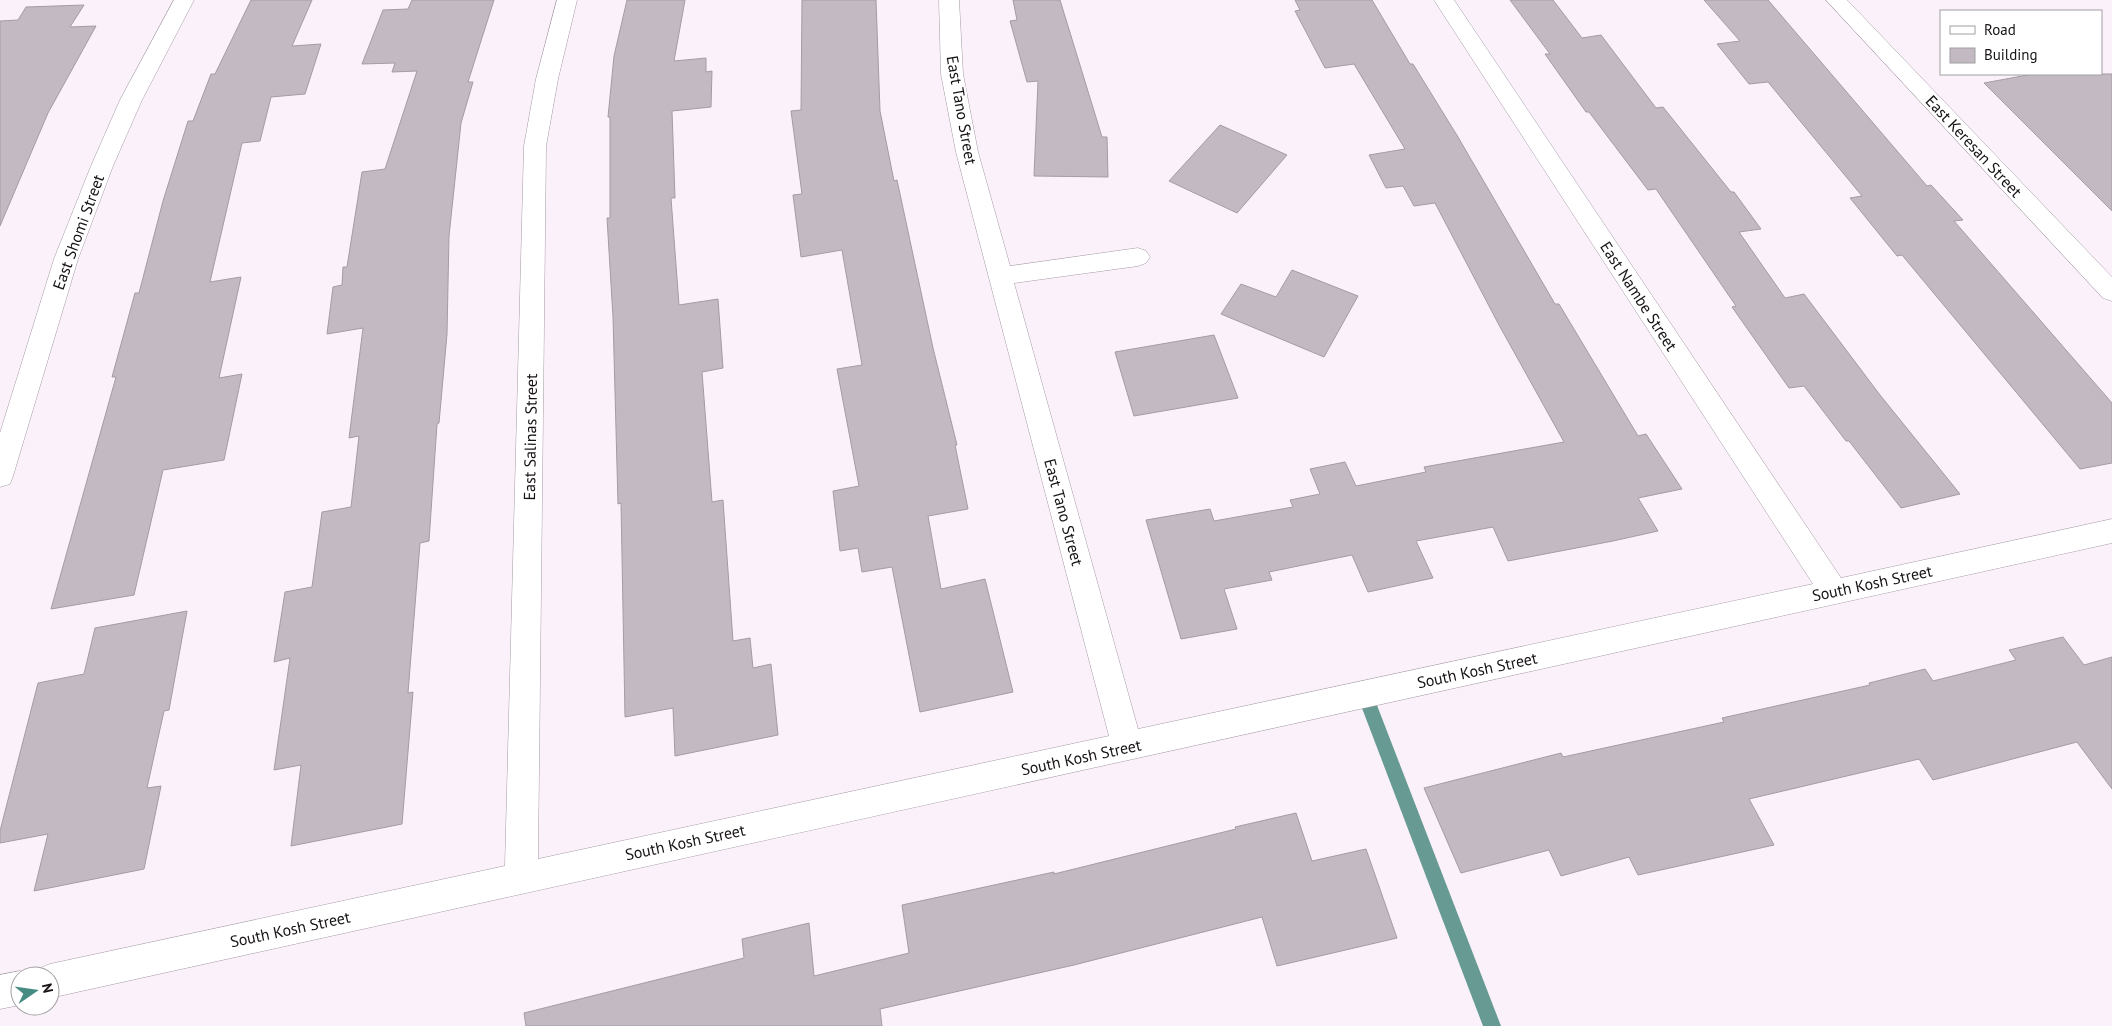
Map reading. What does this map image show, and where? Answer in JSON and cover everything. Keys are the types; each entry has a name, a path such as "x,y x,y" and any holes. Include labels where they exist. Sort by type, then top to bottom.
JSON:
{"street":[{"name":"East Shomi Street","path":"0,476 66,259 131,100 184,0"},
{"name":"East Salinas Street","path":"521,878 535,146 547,79 567,0"},
{"name":"East Tano Street","path":"950,0 952,74 967,152 1127,747"},
{"name":"East Nambe Street","path":"1444,0 1834,592"},
{"name":"East Keresan Street","path":"1836,0 2112,292"},
{"path":"1001,276 1138,257"},
{"name":"South Kosh Street","path":"60,979 2112,531"}],"building":[{"path":"251,0 312,0 292,46 321,44 305,94 271,97 260,141 242,143 210,282 241,277 219,378 242,374 224,460 163,470 134,595 51,609 116,377 112,377 135,293 139,293 163,201 188,121 193,121 211,74 215,74"},
{"path":"412,0 494,0 468,82 473,82 461,123 449,236 447,334 439,423 437,424 429,541 420,543 408,693 413,692 402,824 291,846 301,765 274,770 290,658 274,662 285,592 312,587 322,512 351,507 359,436 349,438 363,328 327,334 333,287 342,285 343,267 347,267 362,172 385,169 417,71 392,72 395,63 362,64 383,10 408,9"},
{"path":"627,0 685,0 674,61 706,58 706,72 712,71 711,107 672,111 675,198 671,198 679,305 718,299 723,368 702,372 712,502 723,500 733,641 750,638 753,668 771,664 778,735 675,756 673,708 625,717 621,503 618,504 613,317 607,218 610,218 610,117 608,117 614,56"},
{"path":"802,0 876,0 880,111 894,181 897,180 933,348 957,445 955,445 968,509 928,516 941,589 985,579 1013,692 920,712 892,567 862,572 858,548 840,551 833,491 859,486 837,369 862,365 842,250 801,257 793,195 802,194 791,111 801,110"},
{"path":"1013,0 1060,0 1102,137 1107,137 1108,177 1034,176 1038,81 1027,82 1010,21 1017,20"},
{"path":"1295,0 1372,0 1410,64 1413,64 1458,137 1555,304 1559,304 1638,436 1646,434 1682,489 1638,498 1658,531 1613,541 1508,561 1493,527 1416,541 1433,578 1368,592 1352,555 1269,572 1272,580 1224,589 1237,629 1181,639 1146,520 1210,509 1214,521 1293,507 1290,500 1320,494 1310,469 1345,462 1356,486 1426,472 1424,467 1564,442 1499,325 1435,203 1414,206 1403,186 1386,188 1369,155 1405,149 1354,64 1325,68 1295,11 1300,10"},
{"path":"1510,0 1553,0 1582,38 1601,35 1656,108 1663,107 1731,192 1734,192 1761,229 1739,232 1785,298 1804,294 1880,395 1960,494 1901,508 1804,386 1789,388 1732,307 1736,306 1656,189 1648,190 1589,112 1586,112 1545,54 1550,54"},
{"path":"1704,0 1768,0 1927,186 1931,185 1963,220 1954,221 2112,403 2112,463 2080,469 1902,255 1897,256 1850,198 1862,196 1768,82 1749,84 1717,44 1740,41"},
{"path":"84,5 70,27 96,26 48,113 0,226 0,21 18,20 26,7"},
{"path":"2112,74 2112,211 1984,83 2028,75"},
{"path":"1220,125 1287,155 1237,213 1169,181"},
{"path":"1292,270 1358,296 1324,357 1221,314 1241,284 1276,297"},
{"path":"1214,335 1238,398 1134,416 1115,352"},
{"path":"187,611 169,710 164,711 147,788 161,786 144,869 34,891 48,834 0,843 0,831 38,683 84,674 95,628"},
{"path":"2063,637 2084,665 2112,657 2112,789 2077,742 1933,780 1919,759 1749,799 1774,845 1638,875 1629,857 1561,876 1549,850 1461,873 1424,788 1561,753 1563,757 1724,722 1722,718 1870,685 1869,683 1925,669 1933,681 2016,660 2009,650"},
{"path":"1296,813 1312,861 1366,849 1397,938 1277,966 1262,917 1074,965 880,1009 882,1026 526,1026 524,1013 744,958 742,939 809,923 814,976 909,953 902,905 1054,872 1054,874"}],"waterway":[{"path":"1365,695 1492,1026"}]}
